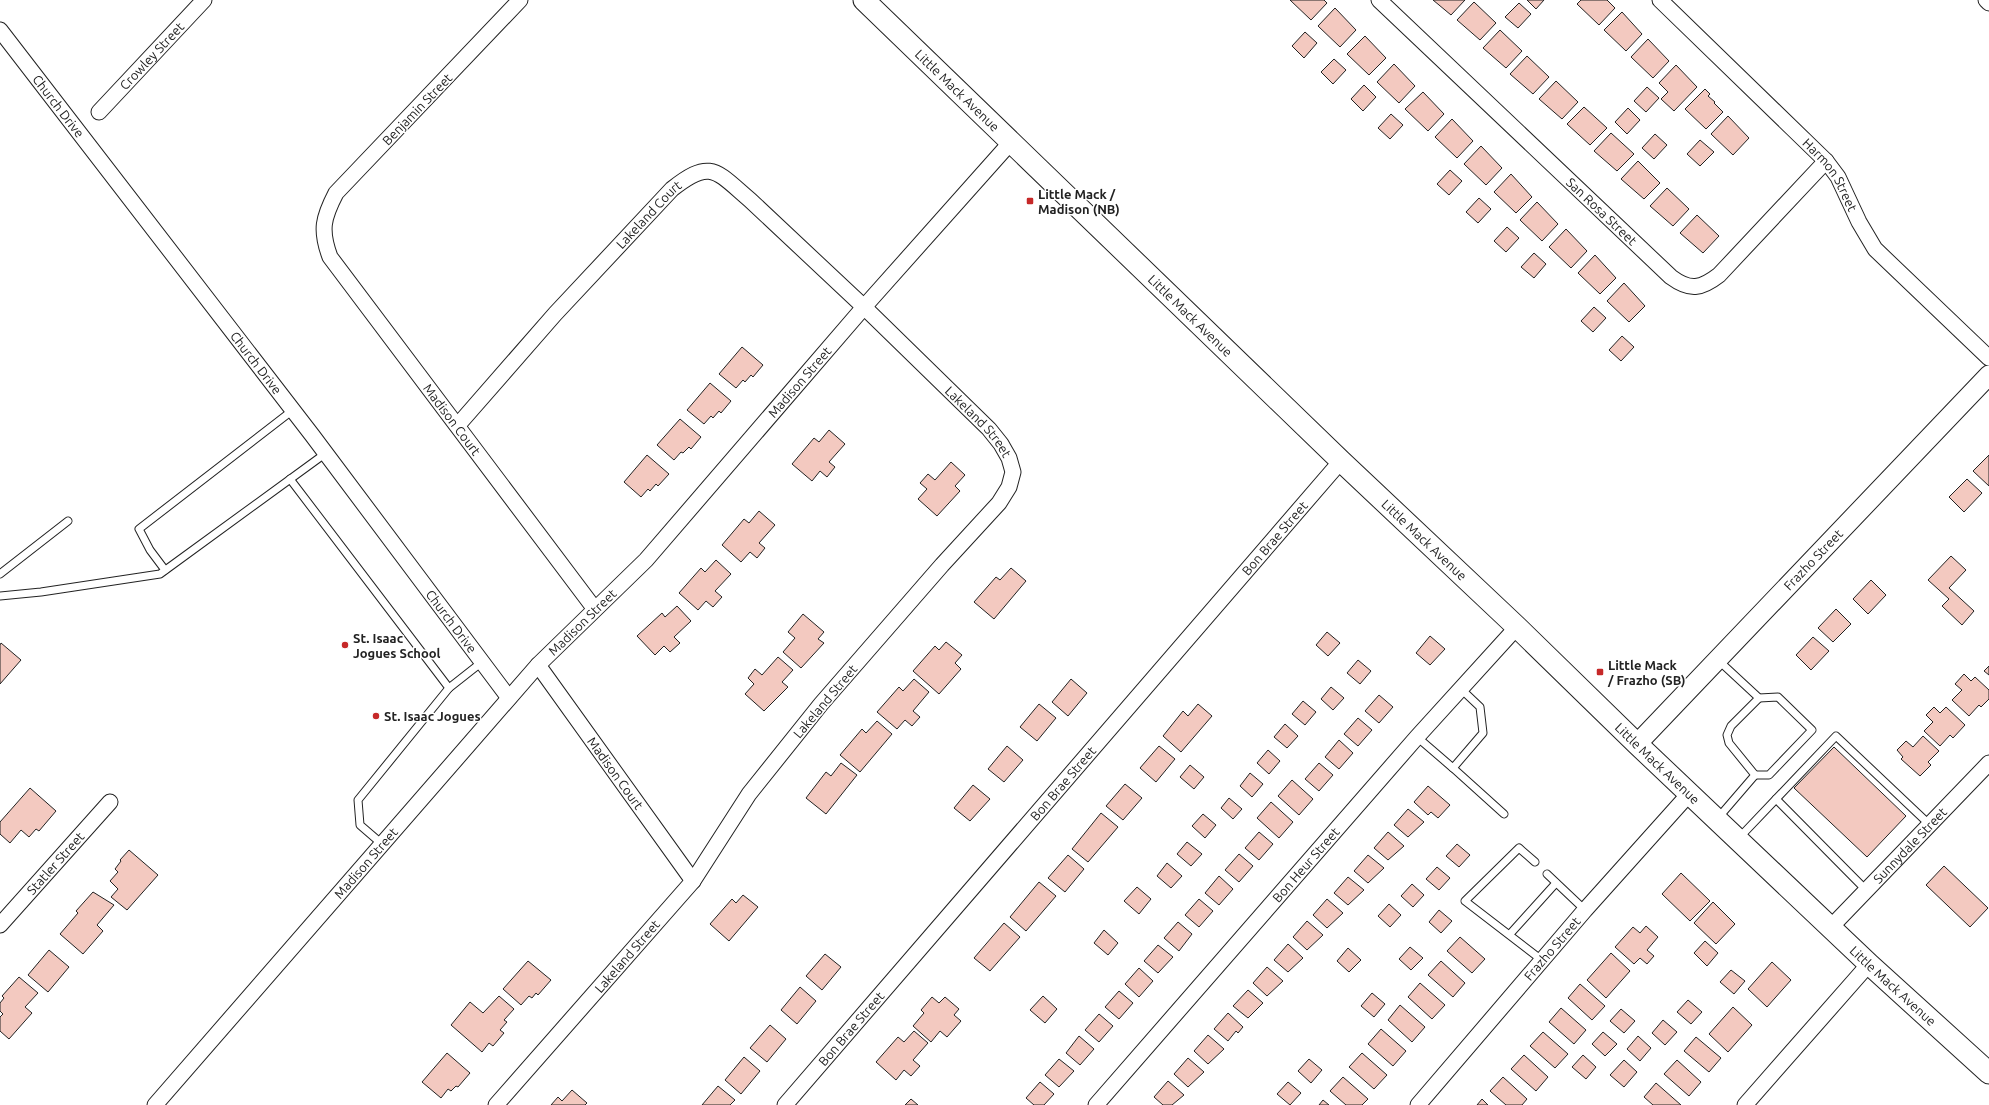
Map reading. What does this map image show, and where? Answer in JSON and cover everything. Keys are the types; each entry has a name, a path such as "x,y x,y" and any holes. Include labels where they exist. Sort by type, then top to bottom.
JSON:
{"main road":[{"name":"Little Mack Avenue","path":"864,0 1341,461 1517,627 1689,794 1830,928 1989,1073"}],"street":[{"name":"Crowley Street","path":"99,112 204,0"},
{"name":"Benjamin Street","path":"323,224 336,193 520,0"},
{"name":"San Rosa Street","path":"1379,0 1671,277 1688,287 1701,286 1719,276 1826,161"},
{"name":"Harmon Street","path":"1660,0 1826,161 1838,177 1859,222 1875,249 1989,358"},
{"path":"1986,0 1989,3"},
{"name":"Church Drive","path":"0,30 326,453 509,698"},
{"name":"Madison Street","path":"155,1105 538,665 594,608 620,587 646,560 864,307 1011,142"},
{"name":"Lakeland Court","path":"458,425 555,314 672,189 687,177 702,170 713,172 722,176 864,307"},
{"name":"Madison Court","path":"323,224 325,242 330,257 458,425 594,608"},
{"name":"Lakeland Street","path":"496,1105 693,880 749,794 821,704 942,565 999,503 1009,487 1013,472 1009,458 1001,444 955,395 864,307"},
{"name":"Frazho Street","path":"1637,744 1989,375"},
{"name":"Bon Brae Street","path":"785,1105 1341,461"},
{"name":"Bon Heur Street","path":"1096,1105 1460,688 1517,627"},
{"name":"Madison Court","path":"538,665 613,766 693,880"},
{"name":"Sunnydale Street","path":"1830,928 1989,763"},
{"name":"Frazho Street","path":"1418,1105 1543,961 1585,910 1689,794"},
{"name":"Statler Street","path":"0,925 110,802"},
{"path":"1745,1105 1869,964"}],"lane":[{"path":"165,570 150,550 139,529 293,410"},
{"path":"0,596 41,592 160,574 326,453"},
{"path":"290,479 449,688"},
{"path":"0,574 68,521"},
{"path":"1718,660 1759,698"},
{"path":"382,844 360,825 358,800 449,688 482,662"},
{"path":"1453,768 1484,733 1480,707 1460,688"},
{"path":"1717,820 1755,775 1769,775 1812,730 1778,697 1759,698 1732,726 1727,735 1729,743 1755,775"},
{"path":"1737,839 1836,736 1930,825"},
{"path":"1417,737 1504,814"},
{"path":"1776,799 1867,891"},
{"path":"1535,862 1519,848 1465,901 1499,929 1510,934 1543,961"},
{"path":"1547,874 1585,910"},
{"path":"1510,934 1556,883"}],"building":[{"path":"1290,0 1324,0 1327,3 1311,20"},
{"path":"1433,0 1465,0 1451,15"},
{"path":"1527,0 1544,0 1536,9"},
{"path":"1581,0 1607,0 1615,8 1599,25 1577,4"},
{"path":"1474,2 1496,23 1480,40 1457,20"},
{"path":"1519,3 1531,14 1518,28 1505,17"},
{"path":"1335,8 1356,30 1340,47 1318,26"},
{"path":"1622,12 1642,34 1626,51 1604,30"},
{"path":"1500,30 1522,51 1506,68 1483,48"},
{"path":"1305,32 1317,43 1304,58 1292,46"},
{"path":"1365,36 1386,58 1369,75 1347,54"},
{"path":"1648,39 1669,61 1653,78 1631,57"},
{"path":"1527,56 1549,77 1533,94 1510,74"},
{"path":"1334,59 1346,70 1333,84 1321,72"},
{"path":"1394,64 1415,86 1399,103 1377,82"},
{"path":"1676,65 1697,87 1674,111 1661,99 1668,92 1659,83"},
{"path":"1556,81 1578,102 1562,119 1539,99"},
{"path":"1364,85 1376,97 1363,111 1351,99"},
{"path":"1647,87 1659,98 1646,112 1634,101"},
{"path":"1705,89 1710,94 1708,96 1723,112 1706,129 1685,109"},
{"path":"1423,92 1444,114 1428,131 1405,109"},
{"path":"1584,107 1607,128 1590,145 1567,124"},
{"path":"1628,108 1640,120 1627,134 1615,122"},
{"path":"1391,114 1403,125 1390,139 1378,128"},
{"path":"1728,116 1749,138 1733,155 1711,134"},
{"path":"1452,119 1473,141 1457,158 1435,137"},
{"path":"1611,133 1634,154 1617,171 1594,151"},
{"path":"1655,134 1667,145 1654,159 1642,148"},
{"path":"1700,140 1714,152 1700,166 1687,154"},
{"path":"1481,146 1502,168 1486,185 1464,164"},
{"path":"1638,161 1660,183 1644,199 1621,179"},
{"path":"1450,170 1462,181 1449,195 1437,184"},
{"path":"1511,174 1532,197 1516,213 1494,192"},
{"path":"1667,188 1689,209 1673,226 1650,206"},
{"path":"1479,198 1491,209 1478,223 1466,212"},
{"path":"1537,202 1558,224 1542,241 1520,220"},
{"path":"1697,215 1719,236 1703,253 1680,233"},
{"path":"1507,227 1519,238 1506,252 1494,241"},
{"path":"1566,229 1587,251 1571,268 1549,247"},
{"path":"1534,253 1546,264 1534,278 1521,267"},
{"path":"1595,255 1616,278 1600,294 1578,273"},
{"path":"1624,283 1645,306 1629,322 1607,301"},
{"path":"1594,307 1606,318 1593,332 1581,321"},
{"path":"1622,336 1634,347 1621,361 1609,350"},
{"path":"742,347 763,365 753,377 751,375 745,382 743,380 736,388 719,374"},
{"path":"710,383 731,401 721,413 719,411 713,418 711,416 704,424 687,410"},
{"path":"680,419 701,437 691,449 689,447 683,453 681,452 674,460 657,445"},
{"path":"829,430 845,444 829,462 835,467 827,477 820,471 812,481 792,464 814,438 819,442"},
{"path":"647,455 669,474 658,486 656,484 650,491 648,489 641,497 624,482"},
{"path":"1989,455 1989,486 1973,471"},
{"path":"951,462 965,475 955,486 960,491 937,516 918,499 927,489 920,483 928,474 935,480"},
{"path":"1967,479 1982,493 1964,512 1949,497"},
{"path":"759,511 775,525 759,543 765,548 757,558 750,552 741,562 722,545 744,519 749,523"},
{"path":"1951,556 1966,570 1949,588 1974,611 1962,625 1942,606 1949,599 1928,580"},
{"path":"716,560 731,574 715,591 722,597 713,607 706,601 698,610 679,593 701,568 705,572"},
{"path":"1011,568 1026,581 994,619 974,602 996,577 1000,580"},
{"path":"1871,580 1886,595 1868,614 1853,599"},
{"path":"677,606 691,621 674,637 680,643 670,652 664,646 655,655 637,636 662,613 665,617"},
{"path":"1836,609 1851,624 1833,642 1818,628"},
{"path":"803,614 824,632 818,639 824,643 801,668 783,652 795,638 788,632"},
{"path":"1327,632 1340,643 1328,656 1316,645"},
{"path":"1430,636 1445,649 1430,665 1416,653"},
{"path":"1813,637 1829,651 1811,670 1796,655"},
{"path":"946,642 962,655 955,663 961,669 939,694 913,671 935,646 939,650"},
{"path":"1,643 21,660 0,684 0,645"},
{"path":"778,657 793,670 782,682 788,687 764,711 745,694 754,684 748,678 755,669 762,675"},
{"path":"1358,660 1371,671 1360,684 1347,673"},
{"path":"1989,666 1989,675 1984,671"},
{"path":"1964,674 1971,681 1975,677 1989,690 1989,699 1981,707 1979,705 1969,716 1952,700 1962,690 1955,684"},
{"path":"914,679 929,692 913,711 920,717 912,726 905,720 897,729 877,712 899,687 903,691"},
{"path":"1071,679 1087,693 1068,716 1052,702"},
{"path":"1331,687 1344,698 1333,710 1321,699"},
{"path":"1379,695 1393,707 1379,723 1365,711"},
{"path":"1303,701 1316,712 1305,725 1292,714"},
{"path":"1039,704 1056,718 1037,741 1020,727"},
{"path":"1198,704 1212,716 1181,752 1163,736 1183,711 1188,716"},
{"path":"1934,707 1940,713 1946,707 1965,725 1953,738 1950,735 1940,746 1924,731 1933,722 1926,715"},
{"path":"1358,718 1372,730 1358,746 1344,734"},
{"path":"877,721 892,734 860,772 840,755 862,729 866,733"},
{"path":"1285,724 1298,736 1287,748 1274,737"},
{"path":"1923,736 1939,751 1928,762 1931,765 1920,776 1901,759 1903,757 1897,750 1906,741 1913,747"},
{"path":"1339,740 1353,753 1339,769 1325,757"},
{"path":"1007,746 1023,760 1004,782 988,769"},
{"path":"1159,746 1175,759 1156,782 1140,768"},
{"path":"1834,747 1906,816 1867,857 1794,788"},
{"path":"1268,750 1280,761 1269,774 1257,763"},
{"path":"841,763 857,775 826,814 806,798 826,772 831,776"},
{"path":"1319,763 1333,775 1319,791 1305,779"},
{"path":"1190,765 1204,777 1194,789 1180,777"},
{"path":"1250,773 1263,784 1252,797 1240,786"},
{"path":"1292,780 1313,799 1299,815 1278,796"},
{"path":"1125,784 1142,798 1123,820 1106,806"},
{"path":"973,785 990,799 970,821 954,808"},
{"path":"1428,786 1450,805 1438,818 1431,812 1428,815 1414,802"},
{"path":"30,788 56,811 39,831 36,829 29,837 21,830 10,843 0,834 0,822"},
{"path":"1229,798 1242,809 1233,819 1221,808"},
{"path":"1271,802 1293,822 1279,838 1257,818"},
{"path":"1408,809 1424,822 1408,837 1394,825"},
{"path":"1101,813 1118,827 1088,862 1072,849"},
{"path":"1203,814 1216,825 1205,838 1192,826"},
{"path":"1259,832 1273,844 1259,860 1245,848"},
{"path":"1388,832 1404,846 1388,860 1374,848"},
{"path":"1187,842 1202,854 1191,866 1177,854"},
{"path":"1457,844 1470,855 1459,867 1446,856"},
{"path":"129,850 158,875 127,910 111,897 118,889 110,881 118,872 115,869 121,861 120,860"},
{"path":"1239,854 1253,866 1239,882 1225,870"},
{"path":"1068,855 1084,869 1065,892 1048,878"},
{"path":"1368,855 1384,868 1368,883 1354,871"},
{"path":"1167,863 1182,876 1171,888 1157,876"},
{"path":"1944,866 1988,908 1970,927 1926,885"},
{"path":"1437,867 1450,878 1439,890 1426,879"},
{"path":"1681,873 1710,901 1690,921 1662,894"},
{"path":"1219,876 1233,889 1219,905 1205,893"},
{"path":"1348,877 1364,890 1348,905 1334,893"},
{"path":"1039,882 1056,896 1026,931 1010,917"},
{"path":"1412,884 1424,895 1413,907 1401,896"},
{"path":"1137,887 1151,899 1139,914 1124,901"},
{"path":"93,892 114,905 97,925 103,931 83,954 60,934 78,913 76,911"},
{"path":"743,895 758,907 729,941 710,924 732,899 736,903"},
{"path":"1199,899 1213,911 1199,927 1185,915"},
{"path":"1327,899 1343,913 1327,928 1313,915"},
{"path":"1713,902 1735,924 1716,944 1694,923"},
{"path":"1389,904 1401,915 1390,927 1378,916"},
{"path":"1439,910 1452,921 1441,933 1429,922"},
{"path":"1307,921 1323,935 1307,950 1293,937"},
{"path":"1178,922 1192,934 1179,951 1164,938"},
{"path":"1004,923 1020,937 990,971 974,958"},
{"path":"1646,926 1658,937 1647,950 1654,956 1647,964 1640,958 1634,964 1615,947 1633,927 1640,933"},
{"path":"1104,930 1118,943 1108,955 1094,943"},
{"path":"1460,937 1485,959 1472,973 1447,951"},
{"path":"1705,941 1718,953 1707,966 1694,953"},
{"path":"1288,944 1303,958 1288,972 1274,960"},
{"path":"1158,945 1173,957 1158,973 1144,961"},
{"path":"1410,947 1423,958 1411,970 1399,959"},
{"path":"1348,948 1361,960 1349,972 1337,961"},
{"path":"49,950 69,967 48,992 28,975"},
{"path":"1611,953 1630,971 1606,998 1587,980"},
{"path":"825,954 841,967 822,990 806,976"},
{"path":"528,961 551,980 538,995 536,993 532,998 529,996 521,1005 503,989"},
{"path":"1441,961 1465,983 1453,997 1428,975"},
{"path":"1772,962 1791,980 1767,1007 1748,989"},
{"path":"1267,967 1283,981 1267,996 1253,983"},
{"path":"1139,968 1153,981 1139,997 1125,984"},
{"path":"1731,970 1745,981 1734,994 1720,982"},
{"path":"19,977 38,993 25,1007 32,1013 9,1039 0,1031 0,1017 3,1014 0,1011 0,1003 4,998 2,996"},
{"path":"1420,983 1445,1005 1432,1019 1408,997"},
{"path":"1580,984 1605,1006 1592,1020 1568,998"},
{"path":"800,987 816,1001 797,1024 781,1010"},
{"path":"1248,990 1263,1003 1248,1018 1233,1006"},
{"path":"1119,991 1133,1003 1119,1019 1105,1007"},
{"path":"1372,993 1385,1004 1374,1017 1361,1006"},
{"path":"499,996 514,1009 504,1020 507,1022 500,1030 504,1033 493,1046 489,1043 482,1052 451,1025 470,1002 483,1013"},
{"path":"1043,996 1057,1009 1045,1023 1030,1010"},
{"path":"932,997 939,1003 945,997 959,1009 954,1015 961,1021 947,1037 940,1031 931,1042 913,1026 924,1013 921,1010"},
{"path":"1688,1000 1702,1012 1691,1024 1677,1012"},
{"path":"1400,1005 1425,1027 1412,1042 1388,1020"},
{"path":"1733,1007 1752,1025 1728,1052 1709,1034"},
{"path":"1561,1008 1586,1030 1574,1044 1549,1022"},
{"path":"1621,1009 1635,1021 1624,1033 1610,1021"},
{"path":"1228,1013 1243,1027 1238,1033 1236,1031 1228,1041 1214,1029"},
{"path":"1099,1014 1113,1026 1099,1042 1085,1030"},
{"path":"1663,1020 1677,1032 1665,1045 1652,1033"},
{"path":"770,1025 786,1039 767,1062 750,1048"},
{"path":"1381,1029 1406,1051 1393,1066 1368,1044"},
{"path":"914,1031 928,1043 913,1060 920,1066 911,1076 904,1070 896,1080 876,1062 898,1037 904,1042"},
{"path":"1543,1032 1568,1054 1555,1068 1530,1046"},
{"path":"1603,1032 1617,1044 1605,1056 1592,1044"},
{"path":"1208,1035 1224,1049 1208,1064 1194,1051"},
{"path":"1079,1036 1094,1049 1080,1065 1066,1053"},
{"path":"1638,1036 1651,1048 1640,1061 1627,1049"},
{"path":"1696,1037 1721,1058 1709,1072 1684,1051"},
{"path":"447,1053 470,1073 458,1087 456,1086 451,1091 448,1089 441,1098 422,1082"},
{"path":"1362,1053 1387,1075 1374,1089 1349,1067"},
{"path":"1524,1055 1548,1077 1536,1091 1511,1069"},
{"path":"1583,1055 1596,1067 1586,1079 1572,1067"},
{"path":"744,1057 760,1071 741,1094 725,1080"},
{"path":"1188,1058 1204,1072 1188,1087 1174,1074"},
{"path":"1059,1059 1074,1071 1059,1087 1045,1075"},
{"path":"1309,1059 1322,1070 1311,1083 1298,1071"},
{"path":"1624,1060 1637,1072 1624,1087 1610,1075"},
{"path":"1677,1060 1701,1082 1689,1096 1664,1074"},
{"path":"1343,1077 1368,1099 1362,1105 1346,1105 1330,1091"},
{"path":"1503,1077 1527,1099 1522,1105 1506,1105 1490,1091"},
{"path":"1168,1081 1184,1095 1172,1105 1163,1105 1154,1097"},
{"path":"1040,1082 1054,1094 1044,1105 1034,1105 1026,1098"},
{"path":"1288,1082 1301,1093 1290,1105 1277,1094"},
{"path":"1656,1083 1681,1105 1653,1105 1644,1097"},
{"path":"718,1086 735,1100 730,1105 702,1105"},
{"path":"572,1090 587,1103 585,1105 551,1105 558,1097 562,1101"},
{"path":"911,1099 918,1105 905,1105"},
{"path":"1482,1099 1488,1105 1477,1105"},
{"path":"1323,1100 1329,1105 1319,1105"}],"place":[{"name":"Little Mack / Madison (NB)","path":"1030,201"},
{"name":"St. Isaac Jogues School","path":"345,645"},
{"name":"Little Mack / Frazho (SB)","path":"1600,672"},
{"name":"St. Isaac Jogues","path":"376,716"}]}
